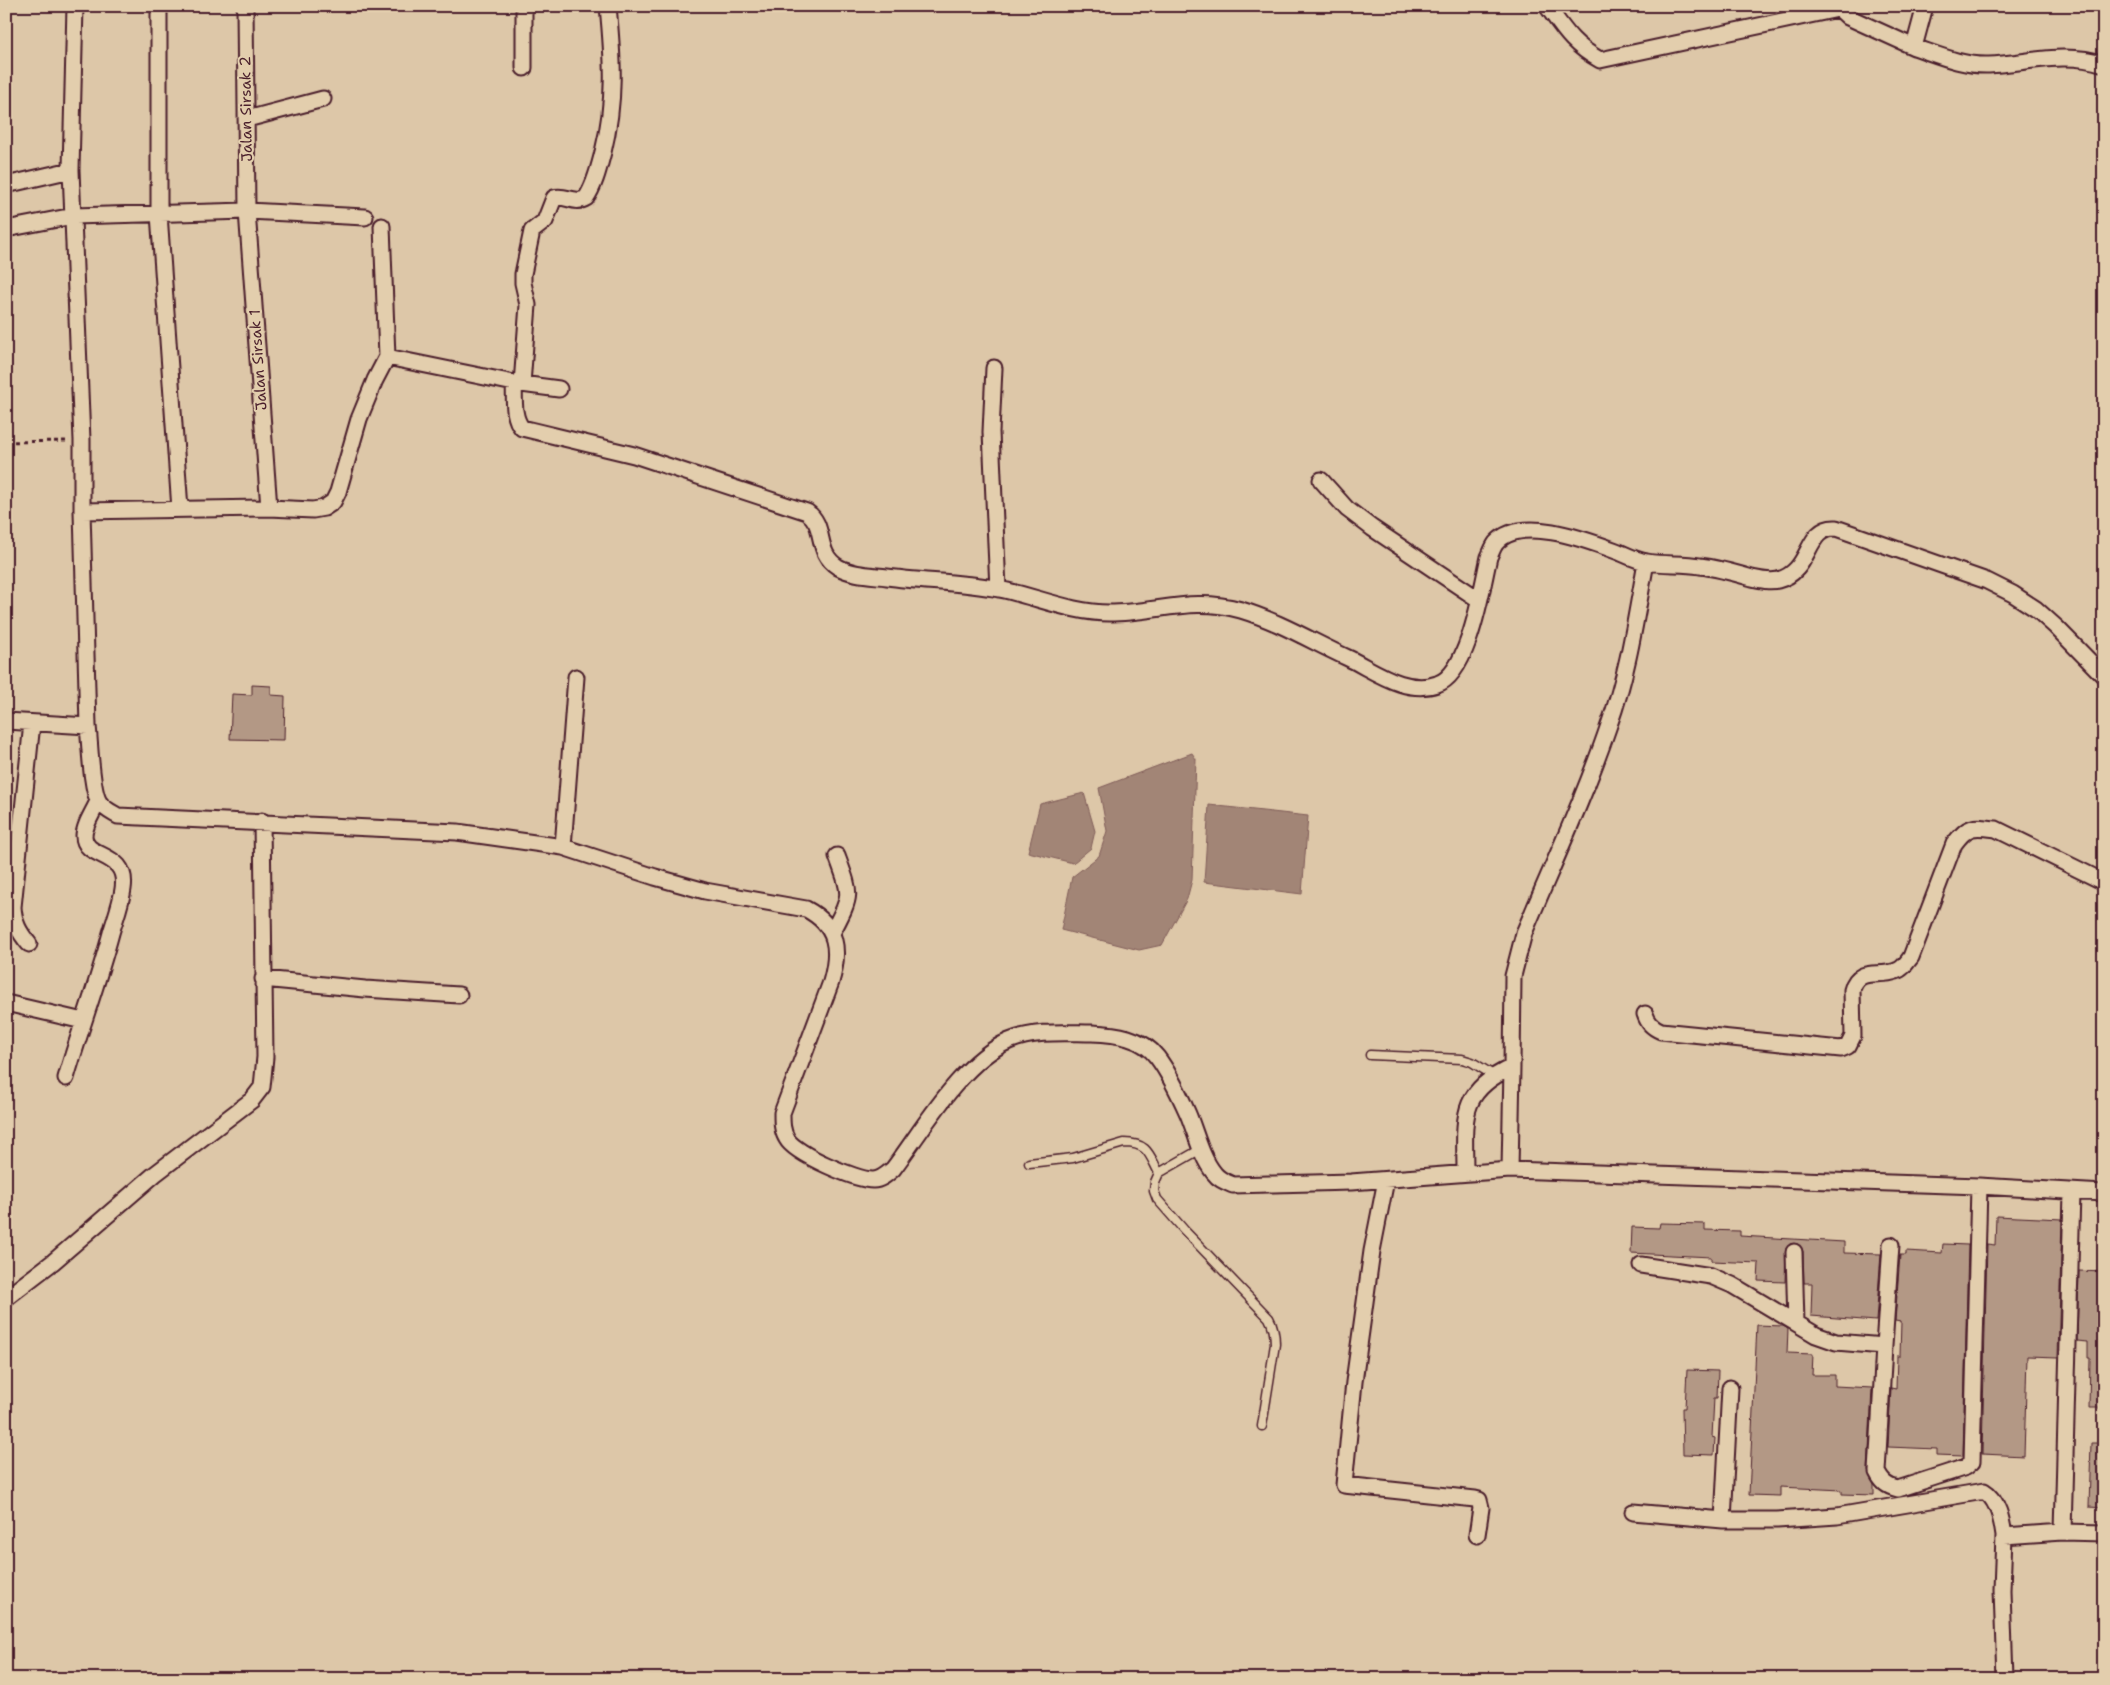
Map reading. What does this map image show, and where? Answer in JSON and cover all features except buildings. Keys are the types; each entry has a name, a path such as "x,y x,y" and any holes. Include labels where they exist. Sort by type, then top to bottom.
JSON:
{"street":[{"path":"75,6 71,170 82,440 88,726 95,789 98,801 106,810 118,816 262,821 457,832 563,846 646,875 705,891 806,909 817,915 832,933 836,948 836,966 782,1113 782,1129 788,1141 800,1152 861,1178 874,1180 885,1176 893,1169 940,1103 969,1070 989,1053 1010,1041 1055,1032 1108,1034 1129,1037 1146,1046 1157,1057 1167,1073 1188,1113 1201,1149 1214,1174 1223,1181 1233,1185 1386,1180 1510,1170 1980,1186 2104,1193"},
{"path":"159,6 159,214 180,509"},
{"name":"Jalan Sirsak 2","path":"245,6 247,211"},
{"path":"524,6 524,68"},
{"path":"608,6 614,85 609,126 599,169 586,198 578,202 560,197 554,198 545,221 532,231 523,278 528,305 516,415 517,423 522,428 634,455 806,512 813,516 817,523 822,550 828,559 850,572 998,589 1070,607 1107,613 1141,612 1185,604 1212,604 1241,610 1274,623 1384,677 1421,687 1439,684 1453,673 1464,655 1489,557 1496,543 1507,535 1521,530 1543,531 1570,536 1646,562 1716,568 1764,581 1777,580 1790,575 1801,566 1817,534 1822,530 1836,528 1987,581 2013,594 2036,609 2104,676"},
{"path":"1547,6 1572,40 1583,51 1600,60 1837,7 1848,17 1914,47 1970,64 1989,65 2066,57 2104,64"},
{"path":"1914,47 1925,6"},
{"path":"247,119 323,99"},
{"path":"6,185 71,170"},
{"path":"6,229 73,216 247,211 365,217"},
{"name":"Jalan Sirsak 1","path":"247,211 269,508"},
{"path":"82,511 269,508 313,510 324,508 333,502 338,492 360,419 375,380 387,357 382,226"},
{"path":"387,357 518,384 559,389"},
{"path":"994,368 991,432 998,589"},
{"path":"1321,480 1347,509 1372,528 1478,599"},
{"path":"1510,1170 1513,976 1518,953 1524,933 1610,725 1625,672 1646,562"},
{"path":"563,846 576,677"},
{"path":"6,721 88,726"},
{"path":"29,944 20,933 14,920 13,906 32,723"},
{"path":"66,1078 83,1021 101,971 123,888 120,868 113,860 92,850 86,843 84,836 98,801"},
{"path":"6,1298 53,1262 155,1174 252,1100 262,1087 265,1074 262,821"},
{"path":"1645,1014 1647,1021 1661,1031 1841,1049 1848,1046 1853,1036 1852,990 1854,983 1864,976 1896,972 1911,957 1954,844 1964,831 1979,827 1996,829 2104,882"},
{"path":"832,933 849,895 836,856"},
{"path":"263,978 459,995"},
{"path":"6,1003 83,1021"},
{"path":"1465,1173 1466,1118 1470,1101 1477,1089 1493,1076 1512,1067"},
{"path":"1386,1180 1366,1289 1344,1485 1475,1498 1481,1504 1477,1535"},
{"path":"1890,1245 1877,1472 1881,1481 1888,1487 1898,1489 1969,1464 1973,1457 1980,1186"},
{"path":"2062,1532 2072,1192"},
{"path":"1794,1252 1796,1323"},
{"path":"1641,1265 1711,1276 1732,1285 1816,1334 1836,1342 1884,1346"},
{"path":"1724,1520 1730,1388"},
{"path":"1633,1512 1724,1520 1777,1520 1837,1516 1984,1491 1990,1495 1998,1510 2004,1536 2002,1590 2005,1679"},
{"path":"2004,1536 2062,1532 2104,1533"}],"lane":[{"path":"1370,1055 1462,1059 1472,1062 1493,1076"},
{"path":"1029,1163 1064,1159 1124,1143 1136,1143 1146,1148 1160,1173"},
{"path":"1201,1149 1160,1173 1155,1182 1154,1191 1157,1198 1185,1231 1273,1325 1275,1344 1262,1426"}],"path":[{"path":"6,442 82,440"}],"shaded area":[{"path":"1192,753 1196,759 1192,880 1187,899 1162,945 1139,950 1061,930 1072,877 1099,856 1107,831 1099,788"},
{"path":"1084,793 1095,831 1091,848 1073,863 1028,852 1040,804"},
{"path":"1209,805 1308,816 1302,894 1204,882"}]}
